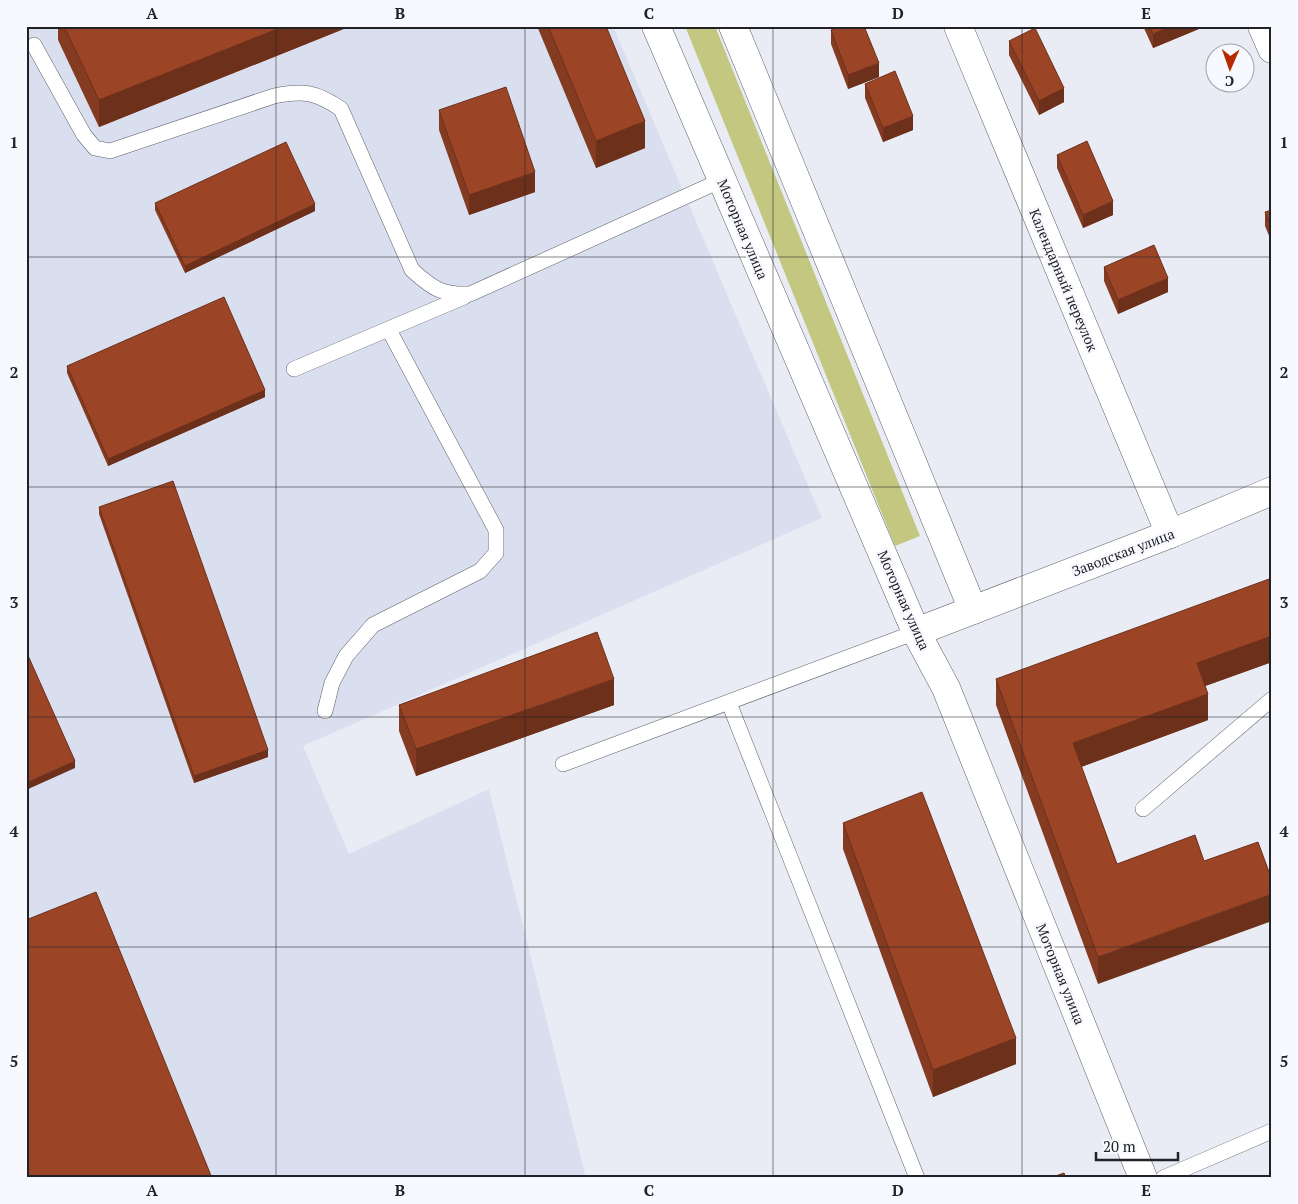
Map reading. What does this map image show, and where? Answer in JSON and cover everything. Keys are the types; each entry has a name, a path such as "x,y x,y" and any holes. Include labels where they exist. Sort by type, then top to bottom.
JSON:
{"street":[{"name":"Моторная улица","path":"656,26 916,632 946,688 1143,1178"},
{"path":"733,26 973,610"},
{"name":"Календарный переулок","path":"958,26 1170,534"},
{"path":"1262,26 1272,49"},
{"name":"Заводская улица","path":"916,632 1170,534 1272,491"}],"lane":[{"path":"34,45 84,135 96,148 110,151 274,96 299,91 323,97 341,109 412,270 429,286 448,295 470,294"},
{"path":"294,369 389,330 722,180"},
{"path":"325,711 332,683 346,656 374,625 480,571 496,553 496,530 389,330"},
{"path":"563,764 916,632"},
{"path":"1142,809 1272,699"},
{"path":"729,703 917,1178"},
{"path":"1163,1178 1272,1132"}],"shaded area":[{"path":"26,26 613,26 822,518 303,746 349,854 489,789 586,1178 26,1178"}],"green space":[{"path":"685,26 715,26 920,536 895,546"}],"building":[{"path":"64,26 285,26 99,100"},
{"path":"548,26 606,26 645,121 596,141"},
{"path":"841,26 864,26 879,63 848,75 831,30"},
{"path":"1149,26 1172,26 1153,34"},
{"path":"1035,28 1064,88 1039,101 1009,41"},
{"path":"895,71 913,116 883,128 865,84"},
{"path":"506,87 535,172 469,195 439,110"},
{"path":"1087,141 1113,201 1083,215 1057,155"},
{"path":"286,142 315,204 185,266 155,203"},
{"path":"1272,210 1272,229 1265,212"},
{"path":"1154,245 1168,278 1118,300 1104,267"},
{"path":"224,297 265,390 108,459 67,366"},
{"path":"173,481 268,750 194,776 99,507"},
{"path":"1269,579 1272,587 1272,636 1197,663 1208,694 1073,743 1117,864 1195,835 1204,861 1258,842 1272,880 1272,894 1098,957 996,679"},
{"path":"597,632 614,679 416,749 399,705"},
{"path":"26,651 75,761 26,783"},
{"path":"922,792 1016,1038 933,1070 843,823"},
{"path":"96,892 212,1178 26,1178 26,920"},
{"path":"1064,1173 1066,1178 1050,1178"}]}
